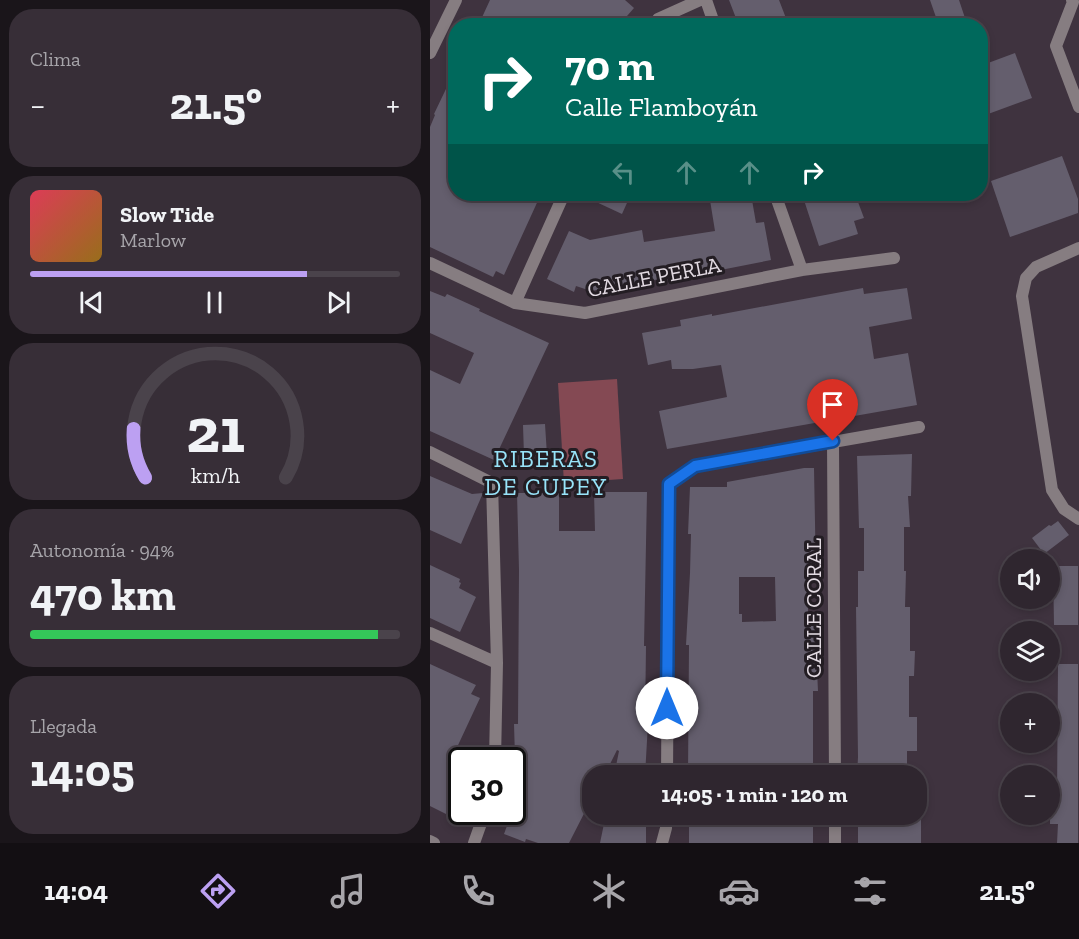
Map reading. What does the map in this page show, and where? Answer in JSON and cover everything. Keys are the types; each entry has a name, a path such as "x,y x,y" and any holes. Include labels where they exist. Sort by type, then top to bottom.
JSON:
{"street":[{"path":"430,53 456,0"},
{"path":"660,18 700,0"},
{"path":"706,0 712,18"},
{"path":"1072,0 1056,46 1078,107"},
{"path":"515,303 561,201"},
{"path":"777,201 802,270"},
{"path":"1078,248 1036,267 1026,278 1022,296 1052,490 1064,509 1078,519"},
{"name":"CALLE PERLA","path":"430,263 515,303 585,313 802,270 894,258"},
{"path":"667,765 669,484 695,466 919,427"},
{"name":"CALLE CORAL","path":"833,441 835,765"},
{"path":"430,452 492,483 497,663 495,747"},
{"path":"430,633 497,663"},
{"path":"474,843 480,825"},
{"path":"662,843 666,825"},
{"path":"835,825 835,843"}],"shaded area":[{"path":"617,379 623,479 564,483 558,383"}],"building":[{"path":"490,0 625,0 634,8 627,16 629,18 482,18"},
{"path":"729,0 779,0 786,18 736,18"},
{"path":"930,0 959,0 965,18 936,18"},
{"path":"1015,53 1032,98 988,114 988,63"},
{"path":"448,85 448,201 538,201 504,275 496,271 493,277 430,247 430,127"},
{"path":"1062,156 1078,199 1078,213 1010,237 991,181"},
{"path":"594,201 628,201 622,214"},
{"path":"710,201 752,201 756,223 764,222 771,260 695,275 694,273 591,291 576,286 574,292 547,279 569,231 590,240 642,230 644,242 715,231"},
{"path":"804,201 858,201 864,218 854,221 858,234 819,246"},
{"path":"863,288 864,294 907,288 912,319 869,327 874,359 908,353 917,405 667,449 659,411 727,397 721,365 672,369 671,360 648,365 642,333 681,326 680,320"},
{"path":"430,291 445,297 447,294 549,343 494,460 430,431 430,370 460,384 474,353 430,333"},
{"path":"545,424 547,455 524,456 523,425"},
{"path":"912,454 911,496 908,496 910,527 904,527 904,571 906,571 905,607 910,607 910,651 915,651 914,676 909,676 909,717 917,717 917,751 907,751 907,765 858,765 856,607 858,607 858,571 864,571 864,528 859,528 857,456"},
{"path":"814,468 816,577 808,577 808,621 815,621 815,670 817,670 818,691 813,691 813,765 688,765 689,645 686,645 691,534 688,534 690,487 727,487 727,482","holes":["739,577 775,577 776,621 742,622 742,614 739,614"]},
{"path":"430,476 472,494 483,493 461,544 430,530"},
{"path":"594,492 647,492 644,646 646,646 645,723 648,723 646,765 616,765 619,751 617,750 610,765 582,765 582,818 569,843 538,843 526,839 525,842 504,834 507,825 526,825 526,747 515,747 514,724 518,724 517,493 559,493 559,531 595,531"},
{"path":"1058,521 1069,535 1051,549 1040,549 1032,538 1049,525"},
{"path":"430,565 460,579 459,588 476,597 460,632 430,618"},
{"path":"1060,566 1078,566 1078,625 1060,625 1060,621 1054,621 1054,609 1060,609"},
{"path":"430,664 476,685 471,694 480,698 457,747 448,747 446,771 448,772 448,815 430,806"},
{"path":"1060,664 1078,664 1078,843 1057,843 1058,825 1060,825 1060,765 1057,765 1057,753 1060,753 1060,693 1058,693"},
{"path":"604,825 646,825 646,843 600,843"},
{"path":"689,825 813,825 813,843 689,843"},
{"path":"858,825 921,825 921,843 858,843"}],"district":[{"name":"RIBERAS DE CUPEY","path":"546,472"}],"route":[{"path":"667,708 669,484 695,466 833,441"}]}
